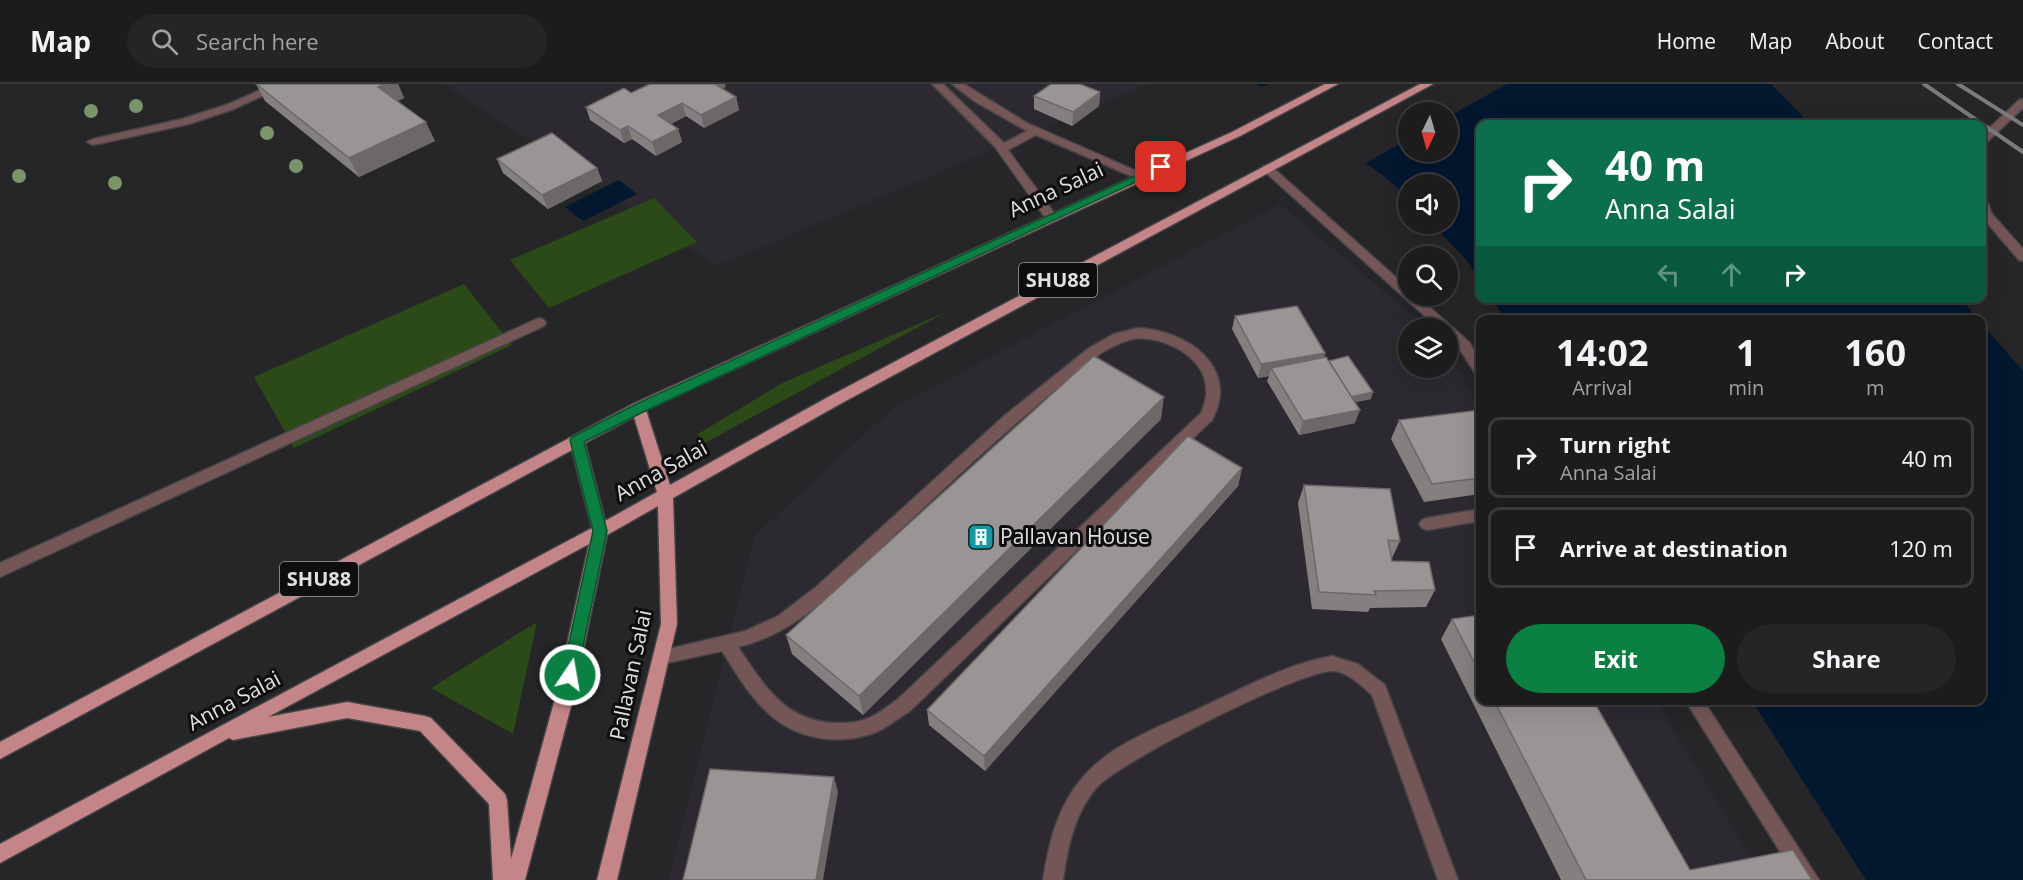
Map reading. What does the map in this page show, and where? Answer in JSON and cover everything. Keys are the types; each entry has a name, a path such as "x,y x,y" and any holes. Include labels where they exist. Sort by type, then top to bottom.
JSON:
{"main road":[{"name":"Anna Salai","path":"0,751 638,408 1236,134 1333,84"},
{"name":"Anna Salai","path":"0,854 1267,168 1281,163 1428,84"},
{"name":"Pallavan Salai","path":"607,880 669,624 665,493 638,408"},
{"path":"515,880 565,695 600,531 577,440"},
{"path":"216,736 347,710 425,724 498,800 503,880"}],"street":[{"path":"93,142 185,122 230,107 283,84"},
{"path":"937,84 1002,149 1051,217"},
{"path":"957,84 979,101 1035,131 1142,176"},
{"path":"1986,137 2023,102"},
{"path":"1002,149 1035,131"},
{"path":"1267,168 1398,285"},
{"path":"1986,216 2023,257"},
{"path":"1421,306 1435,318"},
{"path":"0,570 539,323"},
{"path":"662,657 726,643 747,639 784,621 822,592 1009,420 1094,351 1122,336 1156,334 1182,341 1202,359 1211,382 1213,399 1207,416 904,705 871,725 846,731 821,733 795,725 777,711 765,697 726,643"},
{"path":"1458,339 1476,364"},
{"path":"1427,524 1476,516"},
{"path":"1053,880 1059,838 1074,804 1094,779 1126,754 1295,673 1331,662 1357,671 1379,690 1448,880"},
{"path":"1696,705 1809,880"}],"shaded area":[{"path":"444,84 1150,84 717,266"},
{"path":"1280,204 1398,303 1398,306 1402,306 1416,318 1398,318 1398,378 1458,378 1458,370 1476,401 1476,705 1658,705 1764,880 668,880 754,536 893,408"}],"green space":[{"path":"654,198 697,242 549,308 510,260"},
{"path":"464,284 512,345 294,448 254,377"},
{"path":"948,311 701,445 698,434 782,383"},
{"path":"537,622 513,734 431,688"}],"water":[{"path":"1257,84 1771,84 1806,120 1476,120 1476,275 1458,251 1458,246 1453,246 1442,234 1458,234 1458,174 1398,174 1398,189 1389,180"},
{"path":"619,180 637,194 583,221 565,207"},
{"path":"1495,303 1964,303 1975,315 1503,315"},
{"path":"1986,329 2023,371 2023,880 1866,880 1755,705 1986,705"}],"pier":[{"path":"1268,84 1507,84 1458,111 1458,102 1398,102 1398,145 1363,165 1258,89"}],"building":[{"path":"256,84 385,84 378,87 426,122 349,158"},
{"path":"650,84 715,84 736,97 701,115 682,103 658,115 678,129 652,142 628,126 620,130 586,107 624,88 631,93"},
{"path":"1051,84 1080,84 1100,92 1073,112 1034,96"},
{"path":"552,133 597,168 542,195 497,159"},
{"path":"1297,306 1325,353 1261,364 1235,316"},
{"name":"Pallavan House","path":"1094,356 1164,397 859,696 786,635"},
{"path":"1348,356 1373,392 1351,397 1329,361"},
{"path":"1326,357 1360,410 1303,421 1271,368"},
{"path":"1476,410 1476,478 1432,484 1399,420"},
{"path":"1188,436 1242,468 984,756 927,710"},
{"path":"1304,485 1390,489 1400,541 1388,540 1392,561 1429,562 1435,590 1374,591 1376,595 1319,592"},
{"path":"1476,616 1476,666 1452,619"},
{"path":"1497,705 1596,705 1690,870 1793,850 1812,880 1586,880"},
{"path":"710,769 834,777 816,880 683,880"}],"railway":[{"path":"1924,84 1976,120"},
{"path":"1958,84 2023,125"},
{"path":"1986,127 2023,152"}],"place":[{"name":"Pallavan House","path":"981,537"}],"route":[{"path":"570,675 600,531 577,440 638,408 1161,167"}]}
